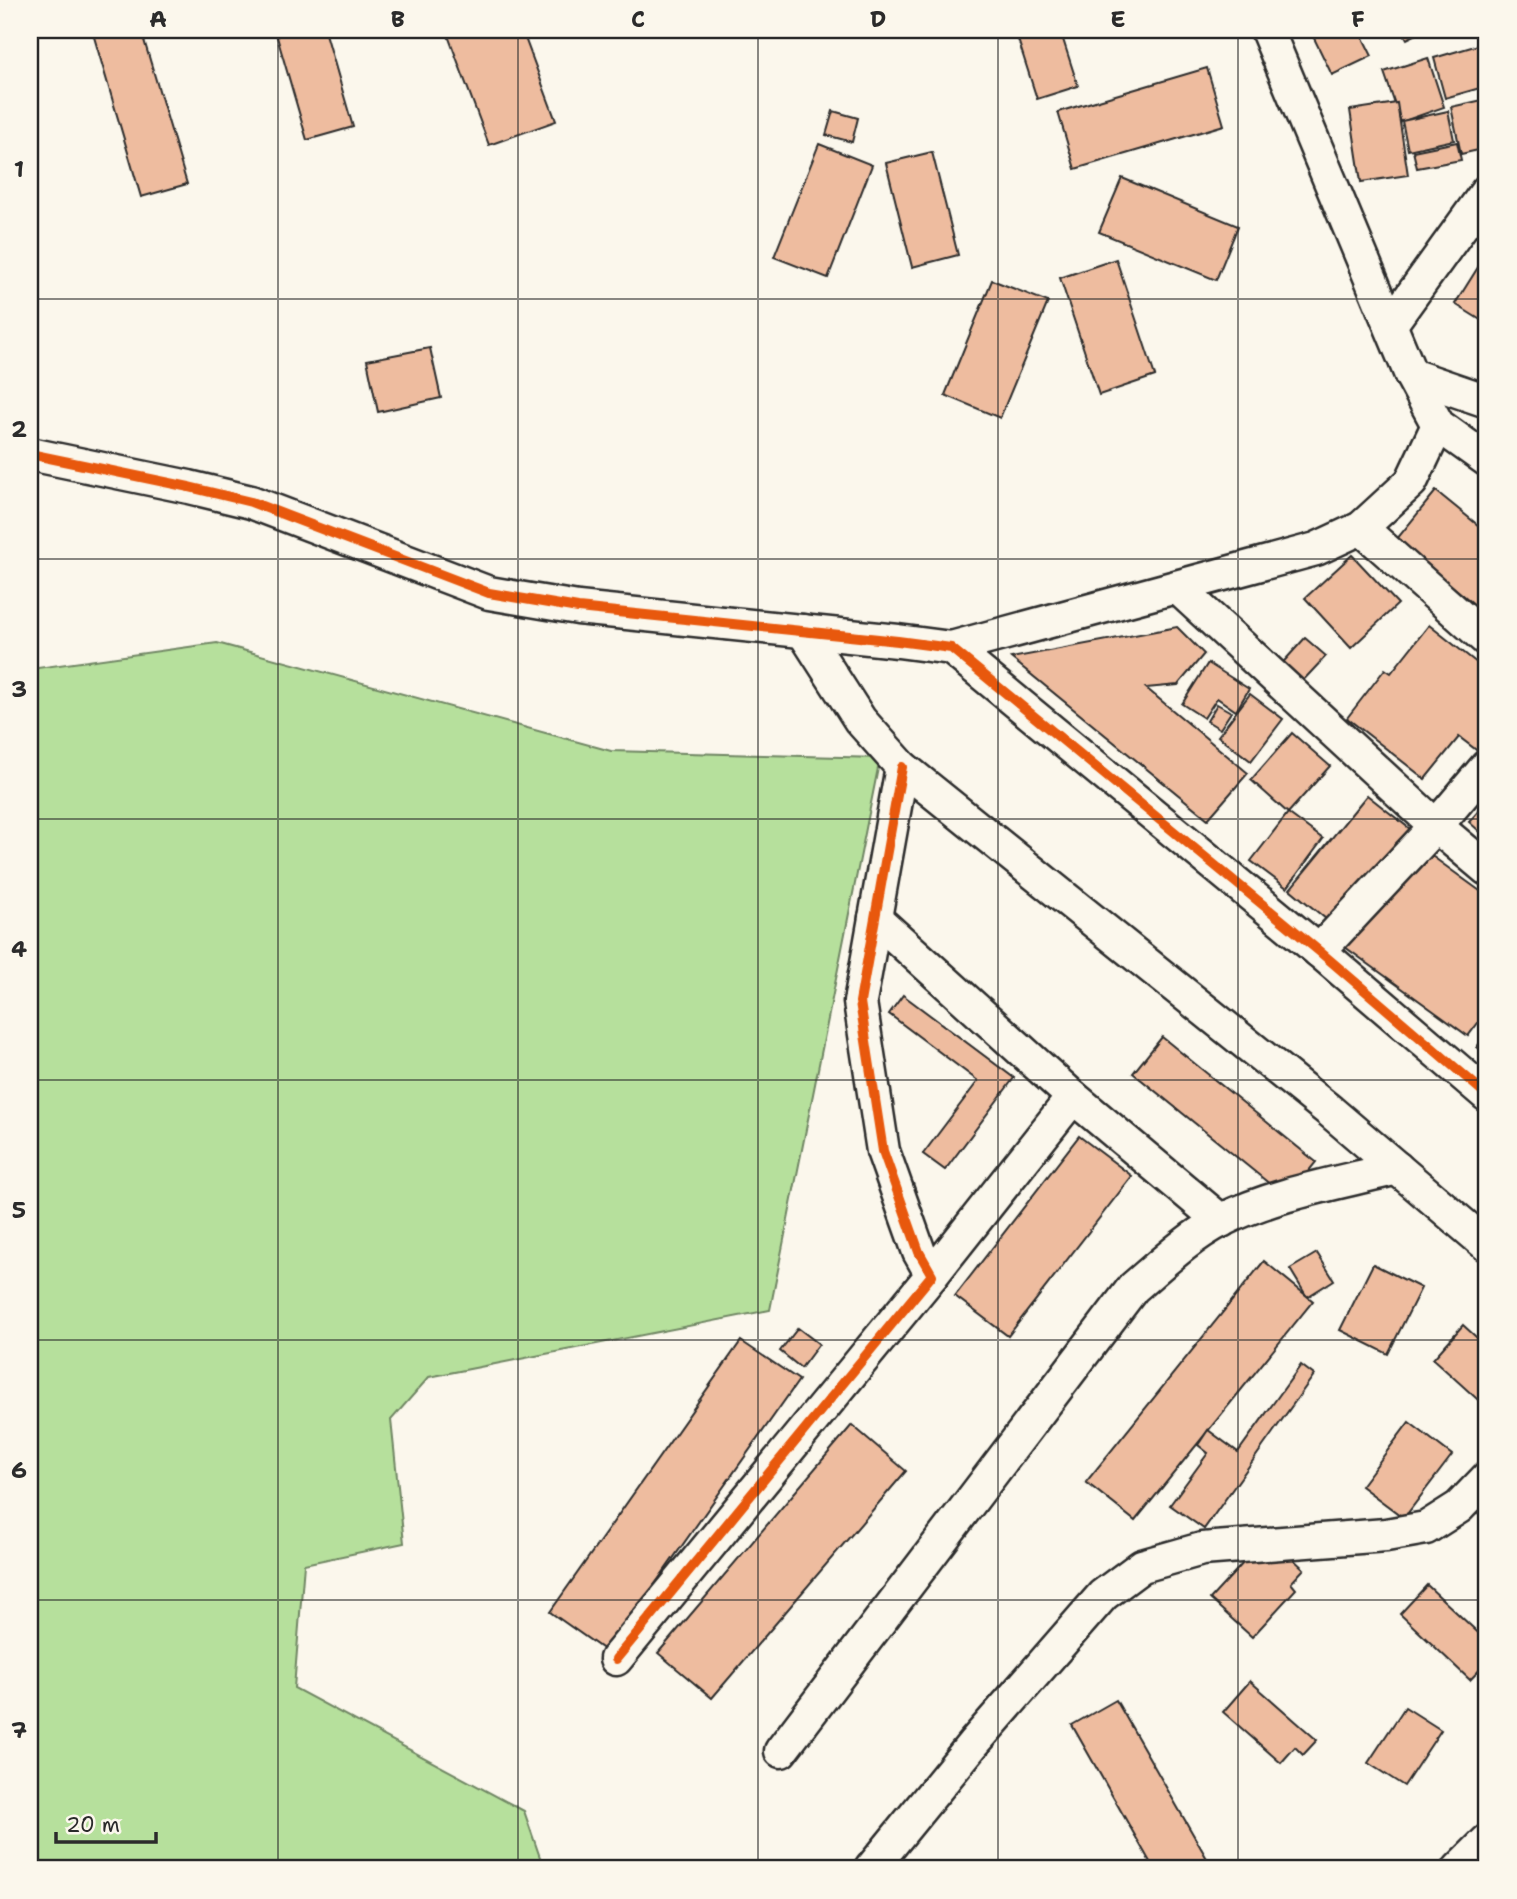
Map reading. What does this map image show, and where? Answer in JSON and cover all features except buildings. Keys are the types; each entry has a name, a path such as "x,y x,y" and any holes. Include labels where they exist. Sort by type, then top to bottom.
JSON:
{"street":[{"path":"1267,30 1411,375 1438,425 1487,460"},
{"path":"1391,324 1487,191"},
{"path":"1411,375 1487,401"},
{"path":"30,454 189,486 251,502 489,593 578,608 951,648 1316,549 1361,528 1411,482 1438,425"},
{"path":"1361,528 1487,640"},
{"path":"1177,587 1436,826 1487,869"},
{"path":"803,631 860,720 902,767 1330,1111 1487,1245"},
{"path":"951,648 1319,951 1487,1095"},
{"path":"1319,951 1436,826 1487,766"},
{"path":"902,767 860,1002 883,1151 919,1252 932,1275"},
{"path":"875,918 1073,1097 1221,1221"},
{"path":"616,1659 932,1275 1073,1097"},
{"path":"781,1751 1133,1288 1177,1250 1221,1221 1266,1201 1397,1168"},
{"path":"871,1869 973,1744 1103,1595 1142,1566 1202,1549 1386,1535 1426,1528 1459,1507 1487,1478"},
{"path":"1459,1869 1487,1841"}],"green space":[{"path":"217,643 611,751 880,758 770,1310 429,1377 391,1420 404,1543 304,1564 294,1688 524,1811 544,1869 30,1869 30,669"}],"cycle path":[{"path":"30,454 251,502 489,593 578,608 951,648 1319,951 1487,1095"},
{"path":"616,1659 932,1275 919,1252 883,1151 860,1002 902,767"}]}
